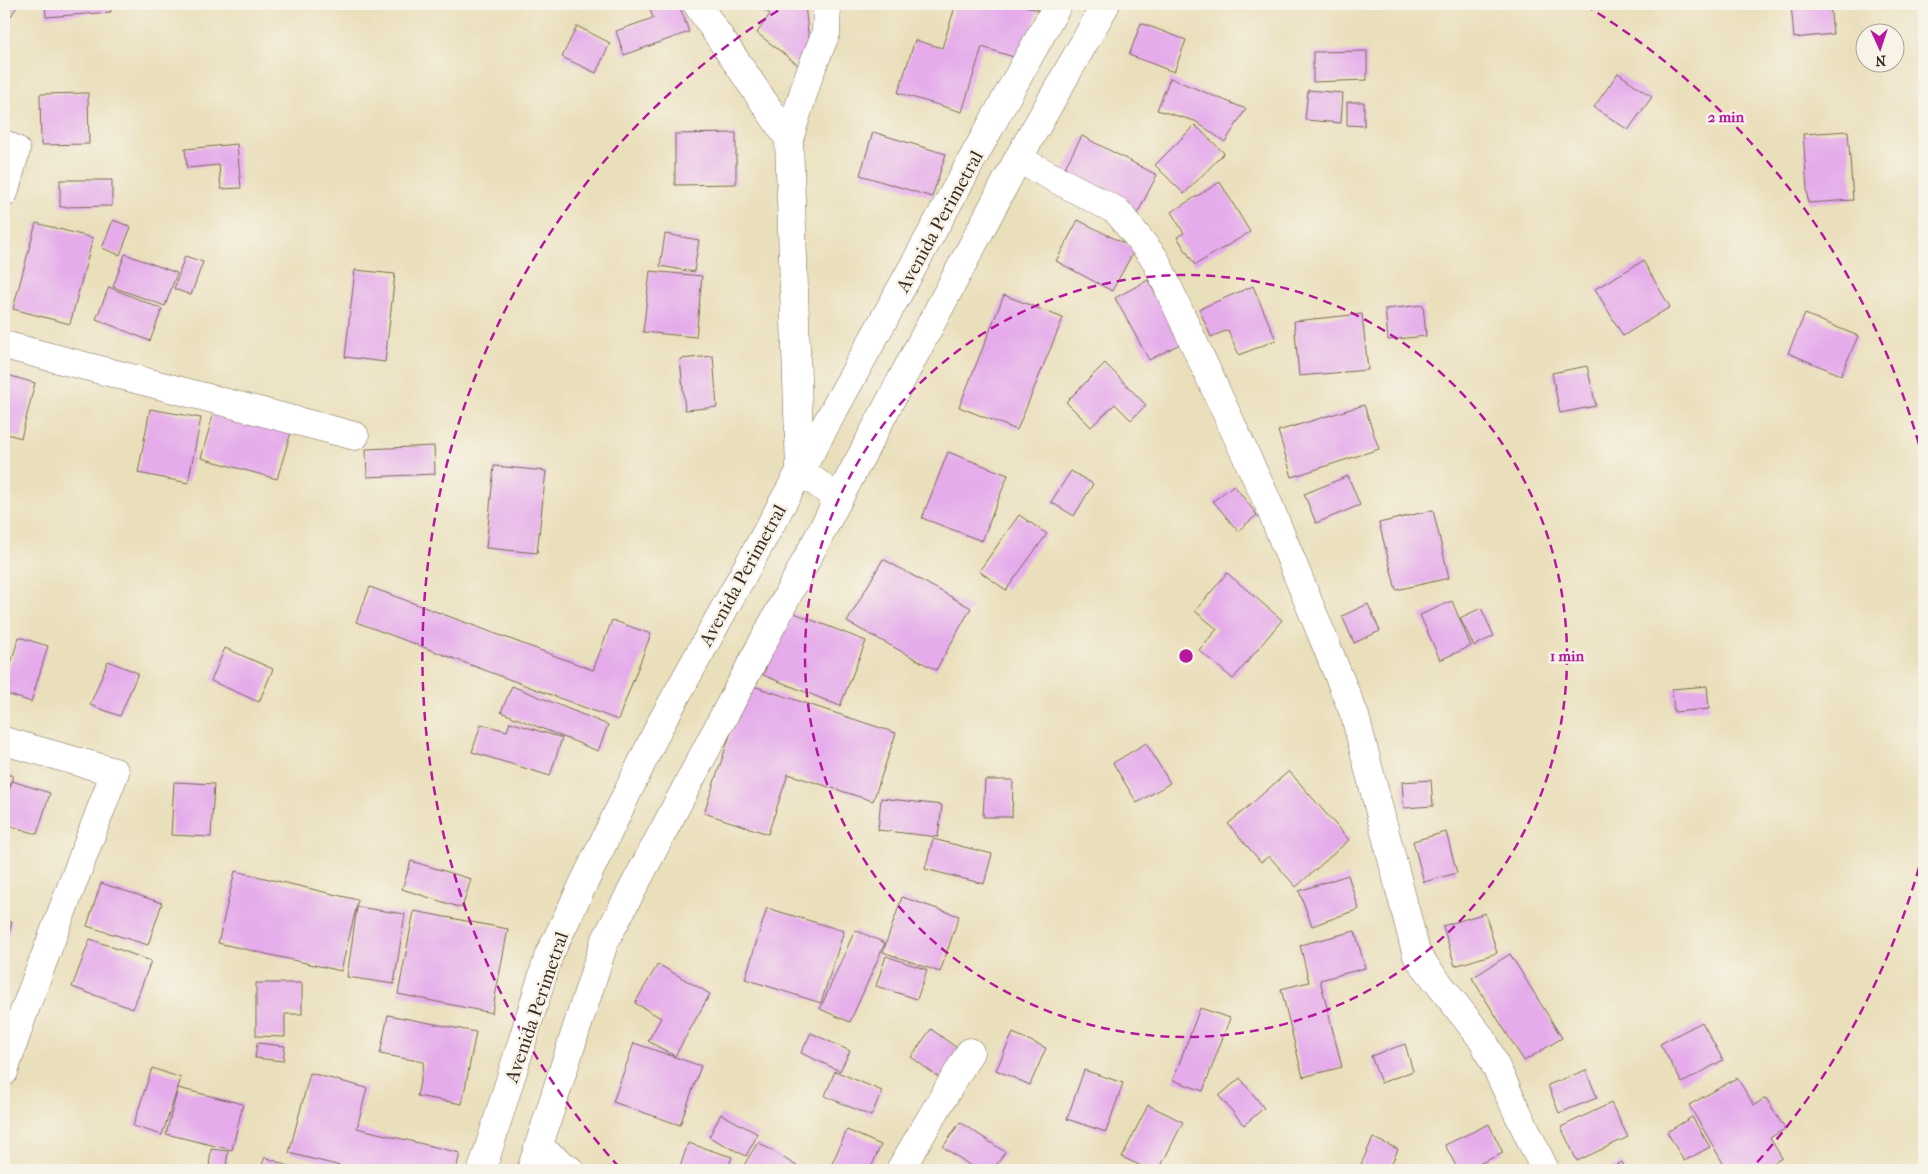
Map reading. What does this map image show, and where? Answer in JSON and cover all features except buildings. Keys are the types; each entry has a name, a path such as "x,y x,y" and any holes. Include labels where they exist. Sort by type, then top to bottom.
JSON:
{"street":[{"path":"697,4 789,139"},
{"path":"827,4 826,33 809,75 789,139 800,470 838,499"},
{"name":"Avenida Perimetral","path":"482,1170 549,955 660,725 1058,4"},
{"name":"Avenida Perimetral","path":"534,1158 604,943 1018,160 1106,4"},
{"path":"4,144 16,150 4,193"},
{"path":"1018,160 1117,211 1155,259 1268,503 1355,716 1417,956 1483,1040 1545,1170"},
{"path":"4,345 356,436"},
{"path":"4,740 115,772 13,1012 4,1072"},
{"path":"900,1170 970,1052"},
{"path":"534,1158 570,1170"}]}
